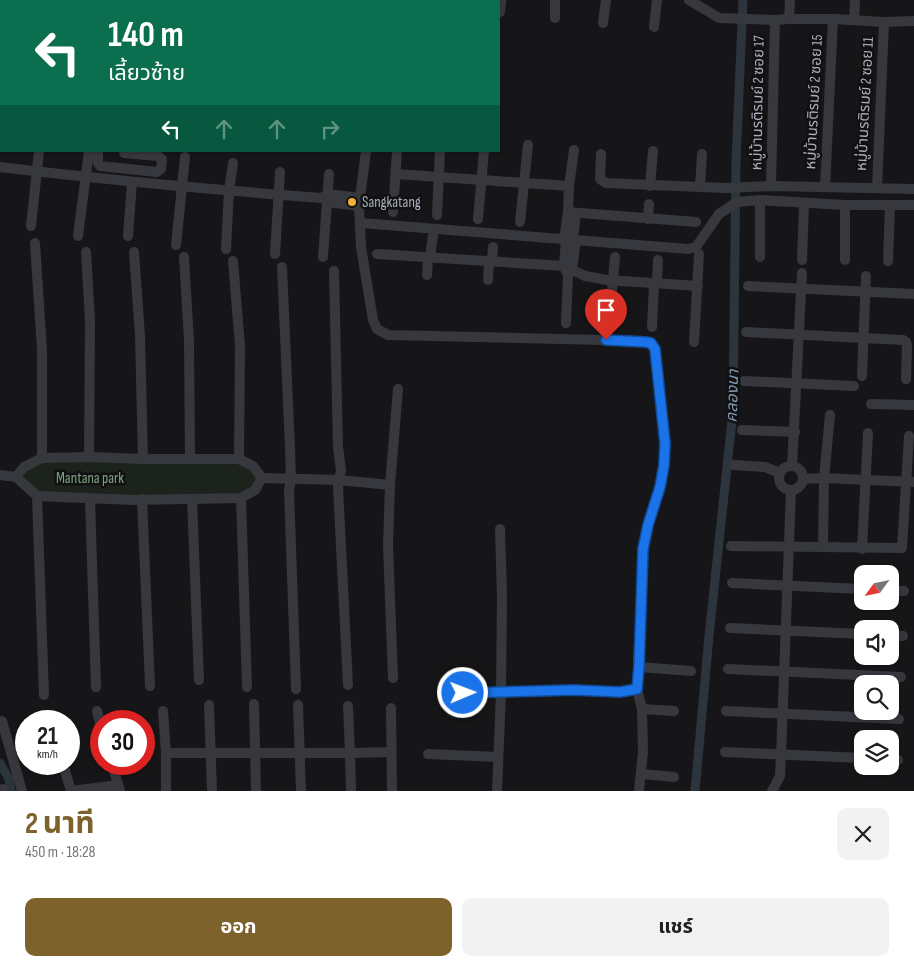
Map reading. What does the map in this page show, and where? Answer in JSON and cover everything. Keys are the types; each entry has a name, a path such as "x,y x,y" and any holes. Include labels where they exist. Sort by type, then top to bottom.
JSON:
{"street":[{"path":"500,12 501,0"},
{"path":"554,18 556,0"},
{"path":"603,23 606,0"},
{"path":"654,27 657,0"},
{"path":"689,0 708,5 719,18 771,20 833,19 884,22 914,20"},
{"path":"789,19 790,0"},
{"path":"854,20 855,0"},
{"name":"หมู่บ้านรติรมย์ 2 ซอย 15","path":"825,187 833,19"},
{"name":"หมู่บ้านรติรมย์ 2 ซอย 17","path":"771,20 771,186"},
{"name":"หมู่บ้านรติรมย์ 2 ซอย 11","path":"877,188 884,22"},
{"path":"520,222 528,146"},
{"path":"566,323 572,213 569,186 574,150"},
{"path":"650,186 654,151"},
{"path":"32,226 38,152"},
{"path":"78,236 89,152"},
{"path":"98,152 98,165 121,168 157,172 160,172 162,159 158,156 124,152 121,168 119,181"},
{"path":"366,152 360,202 362,253 373,320 378,329 388,335 645,342 651,343 655,349 665,443 660,487 648,525 643,549 637,689 642,709 643,752 639,791"},
{"path":"394,212 397,152"},
{"path":"437,216 440,152"},
{"path":"478,219 484,152"},
{"path":"601,154 600,179 603,182 650,186 725,188 771,186 914,189"},
{"path":"700,187 702,154"},
{"path":"176,245 185,157"},
{"path":"226,249 229,191 233,163"},
{"path":"0,167 86,178 360,202"},
{"path":"275,254 280,172"},
{"path":"323,257 329,174"},
{"path":"396,174 569,186"},
{"path":"128,236 132,182"},
{"path":"361,223 688,249 694,248 699,244 713,220 725,209 737,202 760,200 846,205 914,205"},
{"path":"760,200 760,257"},
{"path":"802,260 804,203"},
{"path":"648,219 649,204"},
{"path":"845,260 846,205"},
{"path":"888,261 890,205"},
{"path":"572,213 696,222"},
{"path":"427,275 433,235"},
{"path":"34,243 42,350 42,458"},
{"path":"488,280 493,247"},
{"path":"86,252 90,321 88,457"},
{"path":"134,252 140,336 143,459"},
{"path":"377,254 490,261 568,271 585,276 613,280 698,286"},
{"path":"694,342 699,254"},
{"path":"184,256 189,342 190,458"},
{"path":"608,325 615,258"},
{"path":"652,327 658,260"},
{"path":"234,261 240,346 239,459"},
{"path":"282,267 291,480 289,490 296,689"},
{"path":"334,271 339,480 348,685"},
{"path":"792,466 802,273"},
{"path":"862,376 866,276"},
{"path":"748,286 914,294"},
{"path":"746,332 906,342 906,378"},
{"path":"744,381 854,386"},
{"path":"393,678 388,545 390,485 398,389"},
{"path":"871,404 914,405"},
{"path":"823,547 824,478 830,415"},
{"path":"742,430 794,432"},
{"path":"862,549 864,480 868,433"},
{"path":"731,546 900,549 909,541 910,482 908,436"},
{"path":"16,477 24,467 42,458 239,459 253,466 262,478 339,480 390,485"},
{"path":"734,465 765,467 780,473"},
{"path":"792,466 800,470 803,479 800,487 791,490 786,489 780,482 780,473 783,469 792,466"},
{"path":"0,475 16,477 37,496 90,499 241,498 254,490 262,478"},
{"path":"803,479 824,478 910,482"},
{"path":"772,791 780,776 791,490"},
{"path":"37,496 44,695"},
{"path":"241,498 247,688"},
{"path":"90,499 96,687"},
{"path":"142,499 150,686"},
{"path":"192,499 199,680"},
{"path":"497,791 501,692 502,596 500,529"},
{"path":"732,583 854,589"},
{"path":"899,591 904,591"},
{"path":"730,628 854,634"},
{"path":"639,667 691,672"},
{"path":"728,669 901,677"},
{"path":"444,693 574,690 620,692 637,689"},
{"path":"254,704 256,791"},
{"path":"209,705 212,791"},
{"path":"298,705 301,791"},
{"path":"348,706 351,791"},
{"path":"391,708 392,791"},
{"path":"642,709 674,711"},
{"path":"163,711 166,791"},
{"path":"726,711 854,717"},
{"path":"2,721 22,791"},
{"path":"166,753 391,752"},
{"path":"725,752 854,758"},
{"path":"428,754 498,757"},
{"path":"642,774 674,777"},
{"path":"66,775 71,791 119,788 115,775"}],"green space":[{"name":"Mantana park","path":"42,458 239,461 253,466 259,481 241,498 37,496 25,485 24,467"}],"waterway":[{"name":"คลองนา","path":"695,791 733,411 736,161 743,0"},
{"path":"0,763 9,779 11,791"}],"place":[{"name":"Sangkatang","path":"352,202"}],"route":[{"path":"463,693 574,690 620,692 637,689 643,549 648,525 660,487 665,443 655,349 651,343 606,340"}]}
